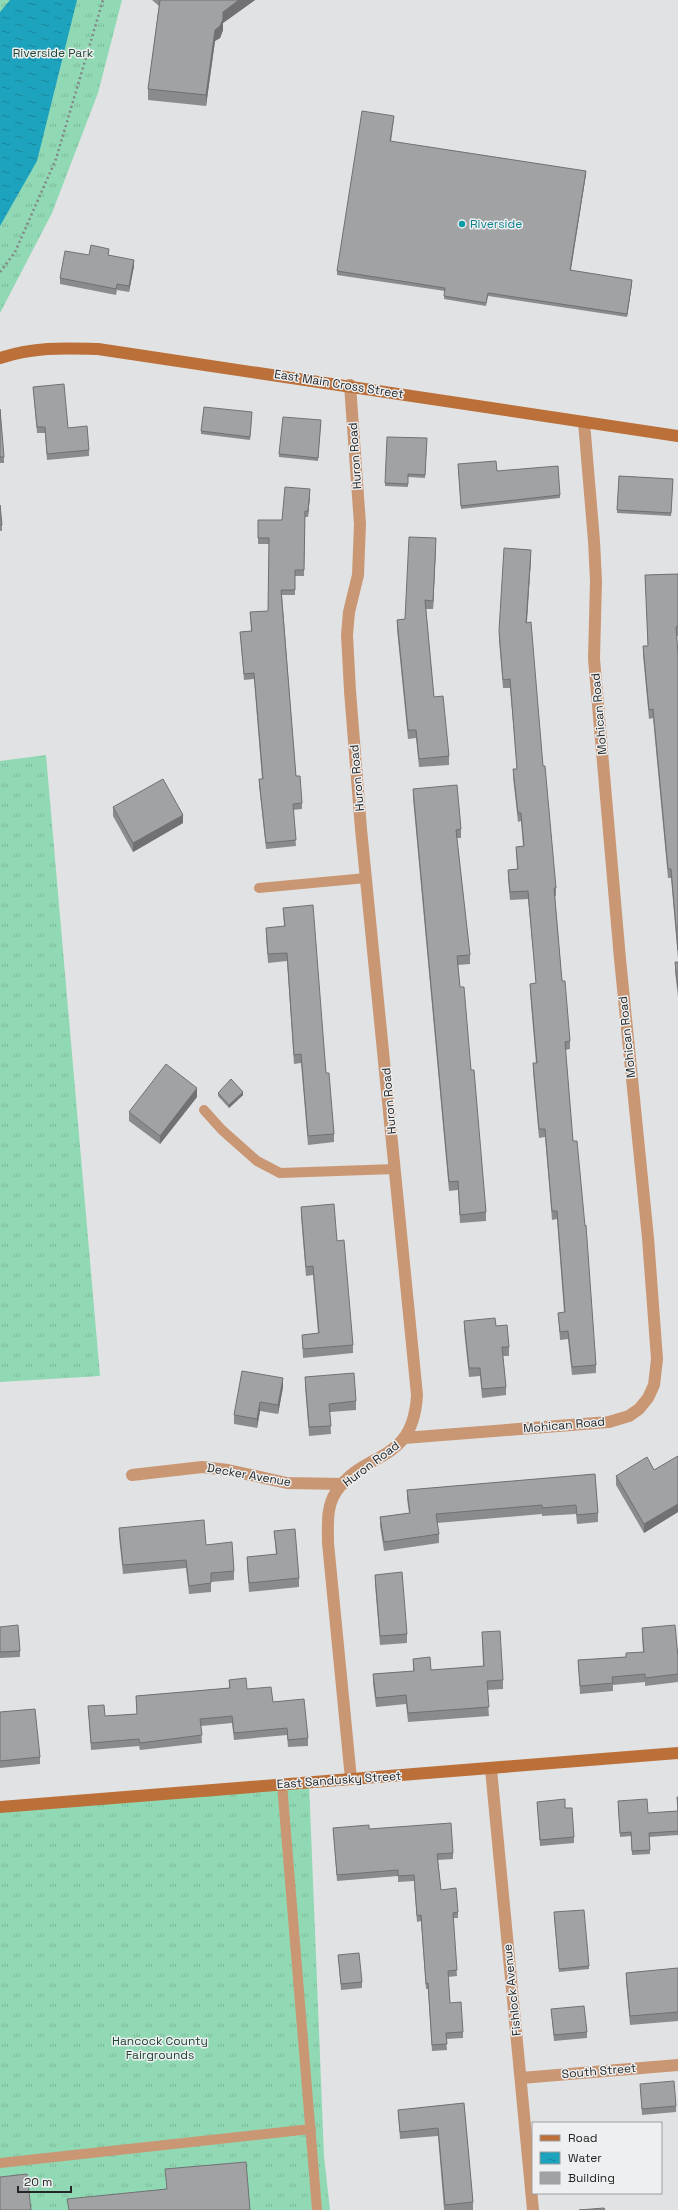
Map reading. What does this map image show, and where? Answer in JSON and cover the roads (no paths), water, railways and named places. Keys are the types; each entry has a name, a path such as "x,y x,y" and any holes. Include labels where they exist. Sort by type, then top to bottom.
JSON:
{"main road":[{"name":"East Main Cross Street","path":"0,358 22,351 48,348 98,349 350,385 678,436"},
{"name":"East Sandusky Street","path":"0,1807 678,1753"}],"street":[{"name":"Huron Road","path":"350,385 360,524 358,575 347,635 350,690 366,878 417,1396 413,1422 404,1438 389,1453 355,1474 343,1484 336,1492 330,1505 328,1516 328,1543 350,1779"},
{"name":"Mohican Road","path":"404,1438 609,1422 629,1416 639,1409 648,1398 654,1385 656,1371 648,1238 620,959 594,659 596,581 584,422"},
{"name":"Decker Avenue","path":"132,1476 202,1467 228,1470 287,1483 343,1484"},
{"name":"Fishlock Avenue","path":"491,1769 533,2210"},
{"name":"South Street","path":"521,2078 678,2065"}],"lane":[{"path":"259,888 366,878"},
{"path":"204,1110 222,1130 257,1161 280,1173 395,1169"},
{"path":"282,1784 317,2210"},
{"path":"0,2163 311,2129"}],"water":[{"path":"10,0 77,0 37,161 0,226 0,12"}],"place":[{"name":"Riverside","path":"462,224"}],"park label":[{"name":"Riverside Park","path":"53,53"},
{"name":"Hancock County Fairgrounds","path":"160,2048"}]}
